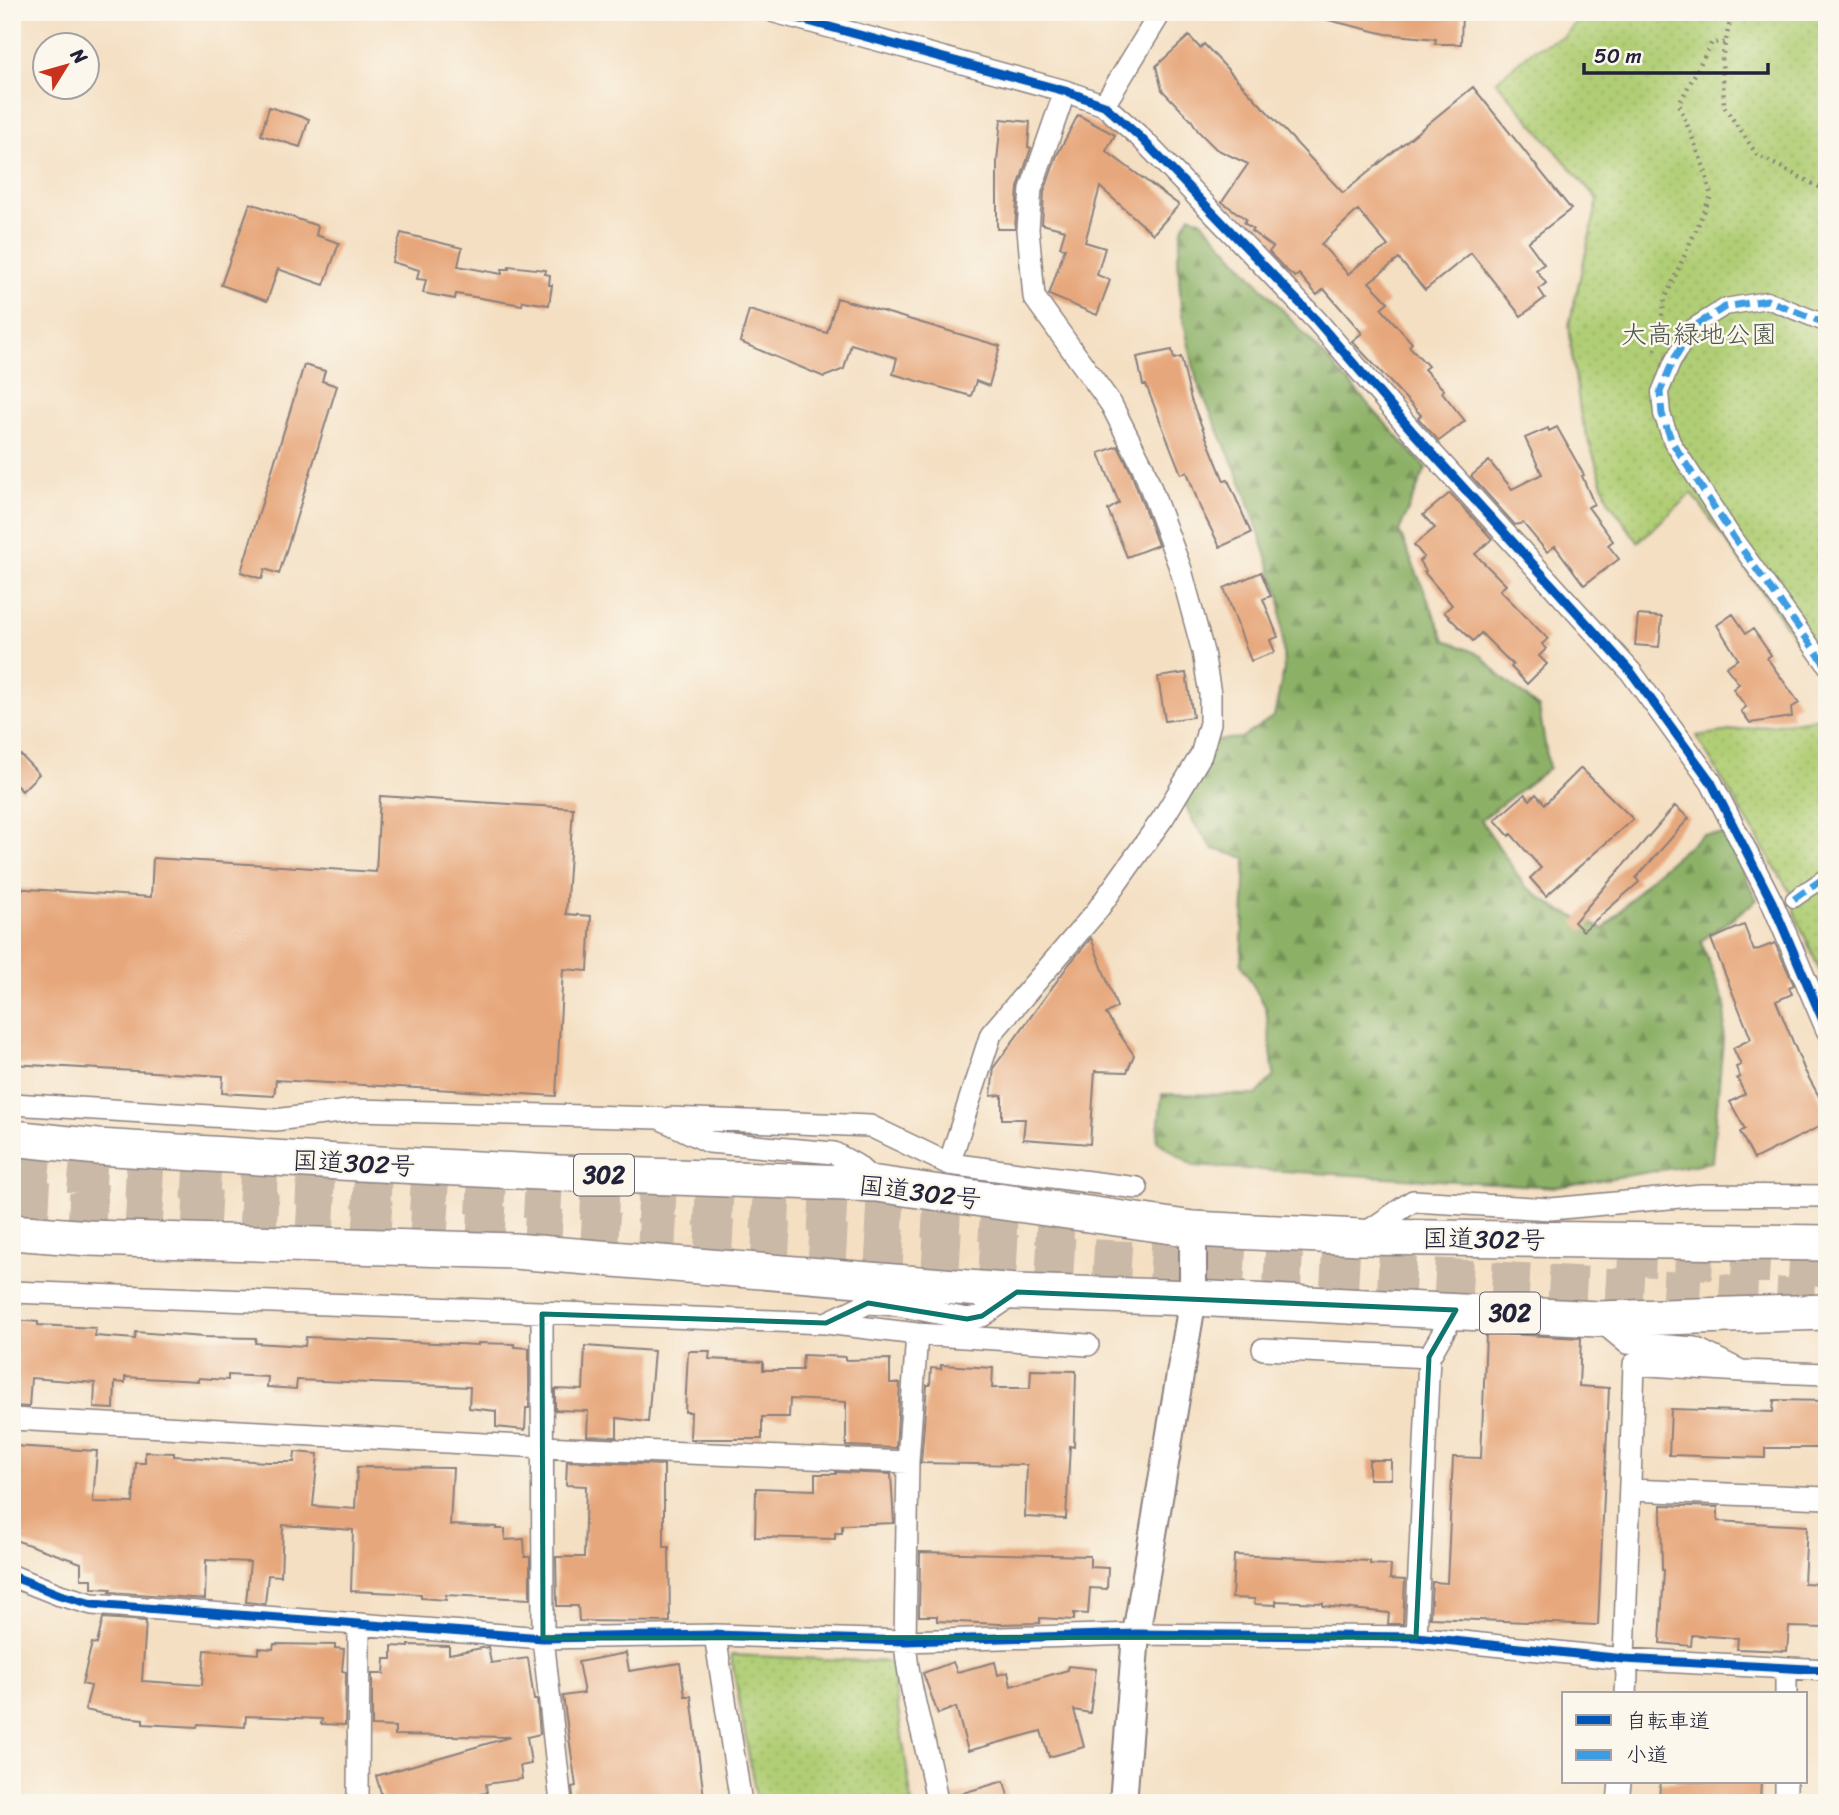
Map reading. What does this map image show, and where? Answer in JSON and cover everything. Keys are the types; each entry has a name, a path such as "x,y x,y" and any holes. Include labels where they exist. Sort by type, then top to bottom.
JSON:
{"highway":[{"name":"国道302号","path":"12,1138 98,1147 339,1162 877,1184 1193,1229 1360,1237 1827,1243"},
{"name":"302","path":"12,1232 103,1239 514,1251 1017,1292 1598,1318 1827,1312"}],"street":[{"path":"775,12 1065,91 1104,105 1140,137 1316,320 1412,431 1632,672 1711,782 1772,901 1827,1030"},
{"path":"1104,105 1161,12"},
{"path":"949,1164 991,1034 1096,912 1163,818 1202,755 1210,723 1210,694 1203,652 1181,570 1143,467 1111,404 1034,297 1028,229 1031,189 1065,91"},
{"path":"1827,324 1767,300 1725,307 1693,327 1673,361 1661,392 1662,414 1671,442 1734,538 1827,667"},
{"path":"1794,899 1827,876"},
{"path":"12,1104 275,1120 356,1110 870,1126 949,1164 1137,1188"},
{"path":"659,1118 709,1142 763,1149 834,1153 856,1165 877,1184"},
{"path":"737,1122 743,1137 763,1149"},
{"path":"1360,1237 1413,1201 1551,1209 1701,1195 1827,1196"},
{"path":"1123,1803 1136,1634 1193,1298 1193,1229"},
{"path":"12,1292 825,1323 916,1334 1088,1345"},
{"path":"825,1323 868,1303 967,1319 982,1316 1017,1292"},
{"path":"1416,1637 1429,1357 1456,1310"},
{"path":"542,1314 543,1638 561,1803"},
{"path":"1598,1318 1626,1343 1695,1348 1741,1371"},
{"path":"916,1334 908,1462 905,1641 907,1670 932,1770 937,1803"},
{"path":"1264,1349 1429,1357"},
{"path":"1626,1692 1624,1659 1634,1364 1827,1374"},
{"path":"12,1419 542,1447 908,1462"},
{"path":"1630,1490 1827,1499"},
{"path":"12,1576 92,1604 543,1638 715,1635 905,1641 1136,1634 1416,1637 1624,1659 1827,1670"},
{"path":"358,1803 359,1626"},
{"path":"715,1635 741,1803"},
{"path":"1786,1668 1786,1692"},
{"path":"1618,1803 1620,1784"},
{"path":"1786,1784 1786,1803"}],"path":[{"path":"1735,12 1731,16 1722,58 1724,106 1757,155 1827,191"},
{"path":"1661,392 1655,350 1665,299 1711,196 1705,170 1679,104 1712,42 1725,43"}],"highlighted area":[{"path":"1017,1292 1456,1310 1429,1357 1416,1637 543,1638 542,1314 826,1323 868,1303 967,1319 982,1316"}],"green space":[{"name":"大高緑地公園","path":"1585,12 1827,12 1827,684 1692,493 1638,542 1608,500 1581,417 1569,325 1598,200 1496,81 1534,49 1564,36"},
{"path":"1190,215 1202,221 1426,468 1399,531 1445,640 1481,655 1498,674 1539,708 1549,768 1481,820 1525,886 1559,910 1604,929 1651,877 1703,834 1725,835 1757,900 1701,941 1726,1007 1712,1162 1557,1187 1193,1166 1157,1141 1162,1094 1256,1095 1274,1076 1266,1008 1241,964 1246,858 1213,849 1193,822 1185,803 1215,740 1241,738 1274,716 1284,669 1280,597 1245,491 1197,382 1181,310 1178,257 1182,229"},
{"path":"1827,717 1827,987 1794,912 1794,899 1696,736"},
{"path":"731,1655 891,1662 912,1803 757,1803"}],"building":[{"path":"1329,12 1462,12 1461,44 1435,44 1436,39 1386,34 1328,20"},
{"path":"1189,36 1200,48 1204,44 1343,193 1473,87 1571,209 1528,242 1544,264 1536,270 1546,283 1539,289 1545,298 1521,316 1471,253 1425,290 1399,259 1369,282 1388,302 1381,308 1412,343 1409,346 1428,366 1424,369 1444,390 1442,392 1465,421 1439,441 1418,418 1421,415 1352,341 1362,333 1324,289 1317,295 1299,274 1295,277 1285,269 1269,252 1273,247 1251,231 1253,229 1244,223 1246,219 1222,202 1248,164 1216,149 1198,131 1162,90 1156,66","holes":["1358,210 1388,246 1348,274 1321,244"]},
{"path":"269,107 309,119 300,147 261,135"},
{"path":"1078,115 1115,135 1106,151 1179,205 1153,234 1100,187 1085,242 1105,248 1097,275 1110,280 1097,315 1049,295 1065,248 1060,247 1065,230 1042,224 1044,192 1057,155"},
{"path":"1001,119 1030,122 1028,147 1031,148 1018,188 1015,229 997,229 997,162"},
{"path":"250,203 318,226 316,235 339,243 324,285 278,269 267,301 221,285"},
{"path":"401,233 462,248 458,266 502,274 502,269 509,269 509,266 546,270 545,274 550,275 549,285 552,285 549,305 523,301 522,305 456,294 455,299 423,293 426,280 417,279 419,270 392,262"},
{"path":"837,298 1000,346 989,386 976,381 971,396 893,374 897,358 851,344 844,369 824,377 740,342 749,310 827,333"},
{"path":"1172,350 1174,359 1181,357 1191,400 1224,481 1228,480 1251,533 1220,547 1200,507 1187,472 1181,474 1146,385 1143,385 1137,357"},
{"path":"304,365 325,371 322,381 337,386 279,574 265,569 262,579 241,572"},
{"path":"1557,427 1584,475 1582,476 1594,504 1588,507 1613,541 1608,545 1619,559 1584,585 1555,546 1547,552 1523,523 1515,525 1471,476 1489,461 1512,489 1542,474 1525,438"},
{"path":"1118,446 1130,470 1158,545 1127,557 1108,510 1119,503 1099,453"},
{"path":"1450,493 1492,539 1475,554 1506,585 1500,590 1548,639 1542,644 1546,649 1539,656 1547,664 1527,684 1511,667 1513,665 1481,633 1473,641 1444,612 1452,605 1424,572 1426,571 1419,561 1424,557 1414,545 1435,528 1423,515"},
{"path":"1261,572 1271,596 1263,599 1278,637 1270,640 1275,652 1251,661 1224,588"},
{"path":"1733,614 1746,633 1753,629 1771,655 1767,658 1799,703 1791,708 1792,717 1750,723 1741,711 1746,707 1733,689 1739,684 1726,667 1738,659 1717,625"},
{"path":"1638,615 1662,617 1659,647 1635,645"},
{"path":"1186,673 1193,717 1165,721 1158,677"},
{"path":"12,746 39,774 22,791 12,781"},
{"path":"1581,768 1633,819 1546,896 1530,878 1541,868 1495,820 1525,794 1530,800 1536,794 1545,804"},
{"path":"380,796 573,808 566,914 591,916 588,971 563,969 556,1096 276,1080 274,1096 222,1093 223,1076 12,1064 12,888 151,897 153,858 376,872"},
{"path":"1675,806 1689,818 1636,878 1639,882 1583,931 1574,922"},
{"path":"1744,925 1754,951 1775,943 1794,985 1789,987 1792,994 1776,1001 1805,1071 1827,1111 1827,1123 1754,1159 1740,1132 1745,1129 1730,1102 1745,1094 1737,1078 1740,1077 1736,1067 1741,1065 1733,1048 1751,1039 1711,939"},
{"path":"1091,938 1117,1007 1106,1014 1134,1055 1127,1072 1095,1071 1090,1144 1023,1139 1025,1119 1002,1119 1002,1095 991,1096 994,1067"},
{"path":"12,1320 38,1322 38,1325 96,1328 95,1336 135,1339 136,1332 256,1338 255,1343 305,1346 306,1337 478,1345 514,1344 515,1347 529,1348 529,1408 526,1408 525,1430 496,1427 496,1411 469,1408 470,1387 297,1380 296,1389 267,1387 268,1377 228,1375 228,1380 198,1378 198,1381 125,1377 125,1383 115,1382 114,1409 94,1408 95,1383 31,1378 29,1407 12,1406"},
{"path":"1486,1333 1581,1338 1579,1386 1609,1388 1598,1625 1430,1618 1432,1582 1447,1583 1453,1457 1481,1458"},
{"path":"585,1346 654,1351 648,1422 617,1418 617,1437 587,1436 588,1411 555,1410 555,1389 583,1390"},
{"path":"688,1351 710,1351 709,1359 763,1362 763,1370 802,1370 803,1355 846,1357 846,1360 890,1359 890,1383 900,1383 896,1448 846,1446 846,1402 790,1399 789,1417 762,1417 762,1439 690,1439 691,1412 685,1412"},
{"path":"941,1365 993,1368 992,1388 1030,1388 1031,1370 1076,1371 1074,1447 1070,1446 1066,1519 1025,1517 1027,1465 921,1463 927,1385 930,1385 931,1368 941,1369"},
{"path":"1774,1400 1827,1401 1827,1442 1817,1442 1817,1448 1765,1448 1765,1458 1669,1455 1671,1409 1773,1412"},
{"path":"12,1446 97,1451 93,1502 133,1503 136,1463 145,1463 145,1452 267,1462 294,1462 295,1452 318,1454 313,1506 355,1509 357,1467 453,1468 450,1525 497,1527 496,1529 505,1529 505,1540 524,1539 525,1557 530,1557 530,1599 446,1595 446,1600 421,1598 421,1594 351,1591 353,1530 283,1525 281,1576 268,1575 265,1604 246,1602 250,1562 206,1560 205,1599 110,1592 111,1589 92,1588 92,1579 81,1579 81,1563 12,1539"},
{"path":"1369,1460 1391,1460 1391,1479 1369,1479"},
{"path":"567,1461 664,1465 664,1547 669,1547 670,1622 579,1621 578,1606 557,1606 556,1557 584,1557 586,1486 566,1485"},
{"path":"815,1474 891,1474 894,1523 842,1525 842,1533 835,1533 835,1539 755,1537 756,1488 815,1490"},
{"path":"1661,1505 1718,1507 1718,1521 1807,1526 1804,1583 1827,1584 1827,1628 1789,1627 1787,1651 1737,1649 1738,1638 1692,1635 1691,1646 1660,1643 1664,1570"},
{"path":"920,1552 1090,1556 1090,1567 1108,1568 1107,1589 1090,1588 1088,1614 1074,1613 1074,1620 1040,1618 1040,1623 1000,1624 937,1621 937,1616 919,1616"},
{"path":"1234,1555 1370,1561 1370,1564 1391,1565 1390,1579 1405,1580 1403,1624 1388,1624 1389,1613 1323,1606 1323,1603 1276,1601 1276,1605 1254,1604 1255,1599 1232,1598"},
{"path":"103,1618 146,1621 142,1681 202,1685 205,1650 259,1654 259,1648 273,1649 274,1644 335,1645 335,1648 344,1649 342,1671 346,1672 345,1725 321,1724 322,1719 246,1716 245,1727 143,1724 143,1719 85,1710 91,1686 82,1684 92,1643 97,1644"},
{"path":"392,1646 449,1646 449,1654 488,1647 491,1663 528,1658 534,1700 537,1700 540,1734 527,1737 531,1764 520,1766 522,1779 486,1784 487,1793 425,1801 426,1803 384,1803 376,1776 510,1737 395,1735 395,1727 372,1726 372,1674 384,1674 385,1659 392,1659"},
{"path":"626,1653 629,1671 680,1663 685,1696 691,1696 704,1797 662,1803 574,1803 572,1787 576,1786 563,1696 584,1693 578,1662"},
{"path":"953,1662 957,1672 995,1662 998,1675 1008,1672 1011,1686 1068,1670 1068,1666 1096,1669 1090,1713 1074,1710 1084,1747 1049,1757 1041,1731 968,1751 956,1707 938,1714 923,1673"},
{"path":"1004,1781 1010,1803 950,1803 949,1797"},
{"path":"1660,1784 1761,1784 1760,1803 1659,1803"}],"tunnel":[{"path":"12,1167 80,1174 1093,1228"},
{"path":"12,1198 1827,1299"},
{"path":"1618,1256 1827,1267"}],"marked path":[{"path":"1827,324 1767,300 1725,307 1693,327 1673,361 1660,392 1662,414 1672,442 1734,538 1827,667"},
{"path":"1794,899 1827,876"}],"cycle path":[{"path":"775,12 1065,91 1104,105 1140,137 1316,320 1412,431 1631,672 1711,782 1772,902 1827,1030"},
{"path":"12,1576 92,1604 543,1638 715,1635 905,1641 1136,1634 1416,1637 1624,1659 1827,1670"}]}
